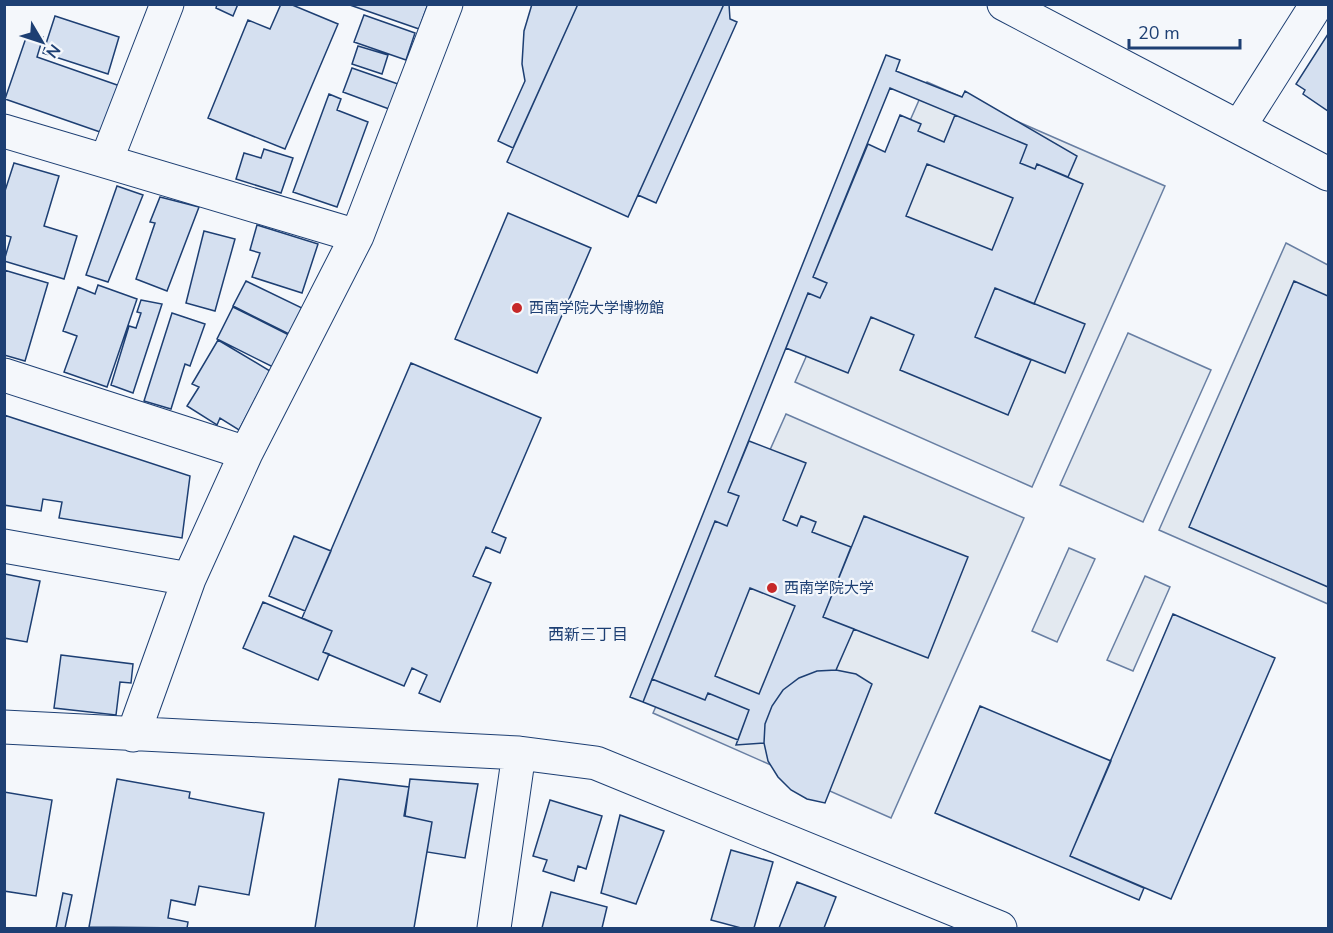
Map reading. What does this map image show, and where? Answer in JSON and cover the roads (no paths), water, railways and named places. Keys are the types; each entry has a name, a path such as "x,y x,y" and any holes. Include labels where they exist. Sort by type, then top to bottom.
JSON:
{"street":[{"path":"106,161 167,4"},
{"path":"133,735 189,579 246,453 357,236 446,4"},
{"path":"1004,4 1329,174"},
{"path":"1239,127 1317,4"},
{"path":"4,131 357,236"},
{"path":"4,375 246,453"},
{"path":"4,546 189,579"},
{"path":"4,728 519,753 596,763 994,927"},
{"path":"494,928 519,753"}],"place":[{"name":"西南学院大学博物館","path":"517,308"},
{"name":"西南学院大学","path":"772,588"}],"district":[{"name":"西新三丁目","path":"588,634"}]}
